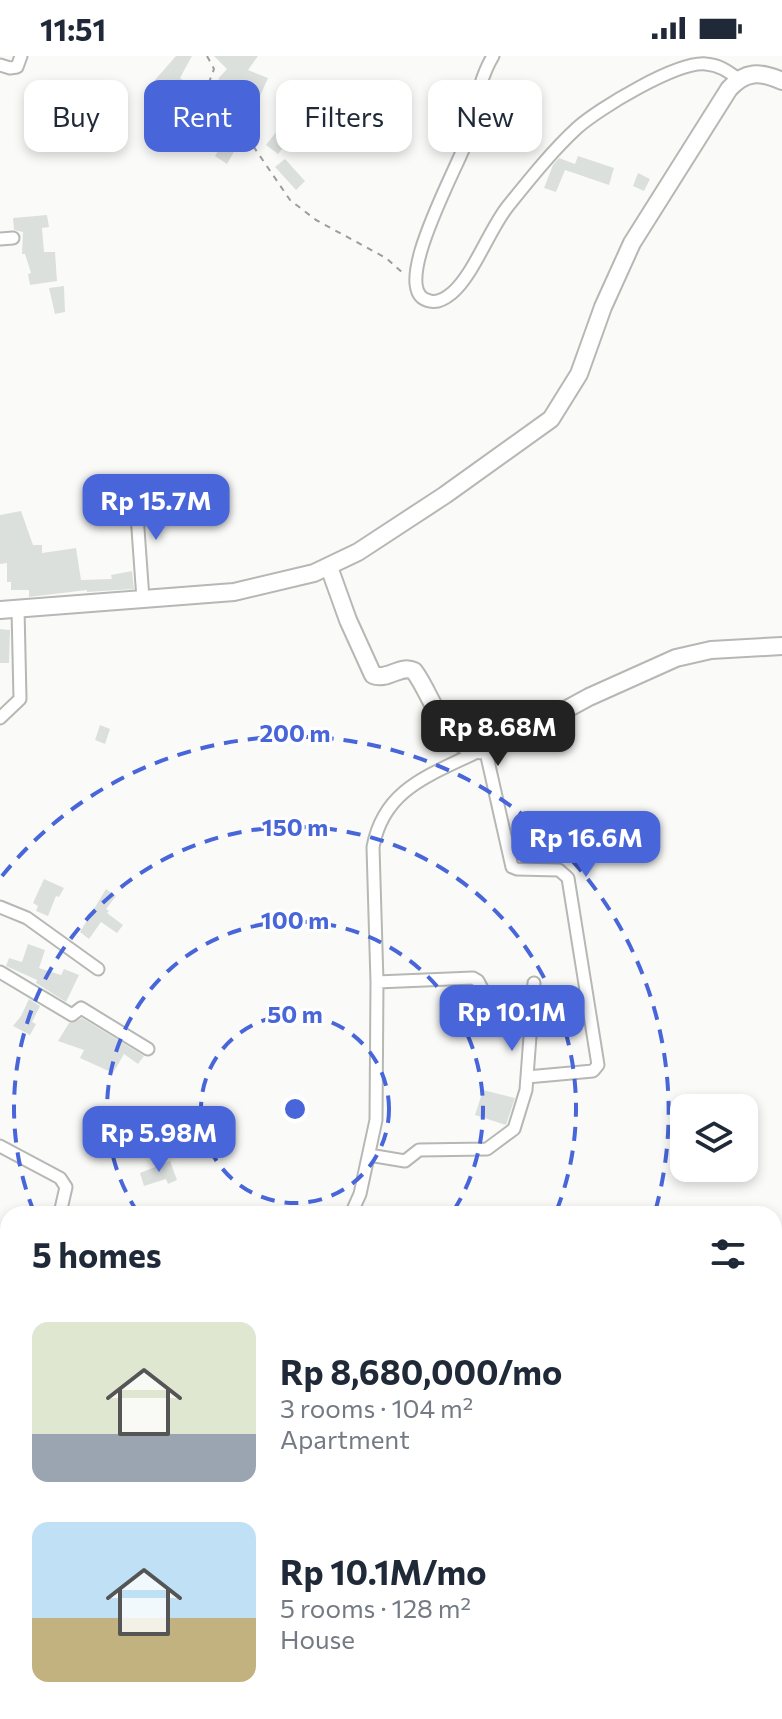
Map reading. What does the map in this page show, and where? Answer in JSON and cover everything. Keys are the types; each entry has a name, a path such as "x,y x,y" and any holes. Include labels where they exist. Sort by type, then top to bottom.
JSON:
{"main road":[{"path":"5,609 247,590 285,582 329,567 358,552 445,495 551,419 572,390 603,307 632,243 681,162 738,79 757,73 782,81"},
{"path":"329,567 348,620 373,675 383,677 405,668 414,671 445,728 470,747 483,751 589,697 676,658 711,650 782,646"}],"street":[{"path":"0,65 17,67 21,64 21,56"},
{"path":"493,56 482,79 463,152 419,252 414,283 417,295 427,301 437,301 452,293 507,207 575,129 596,112 666,73 690,65 704,63 720,67 738,79"},
{"path":"0,239 13,238"},
{"path":"135,487 143,599"},
{"path":"0,718 20,699 5,609"},
{"path":"355,1206 376,1120 377,982 373,847 376,827 391,803 411,785 483,751 512,867 559,870 568,878 598,1065 593,1071 527,1077"},
{"path":"0,907 27,918 98,969"},
{"path":"0,972 72,1015 81,1008 148,1049"},
{"path":"377,982 473,978 478,981 490,1004 532,1017"},
{"path":"369,1155 405,1161 419,1150 487,1149 514,1129 523,1107 534,983"},
{"path":"0,1146 60,1178 66,1187 62,1206"}],"path":[{"path":"207,56 214,69 208,85 290,200 316,220 386,258 414,283"}],"building":[{"path":"176,56 192,56 180,78 183,80 155,80"},
{"path":"214,56 258,56 248,70 268,78 260,96 260,80 219,80 227,69"},
{"path":"276,132 278,154 266,145"},
{"path":"217,152 234,152 227,164 215,156"},
{"path":"578,156 614,168 609,185 565,170 556,192 544,188 559,158 575,164"},
{"path":"285,159 305,181 296,190 275,167"},
{"path":"638,173 650,179 644,191 633,186"},
{"path":"47,215 49,227 42,228 44,252 55,252 57,281 30,285 28,274 31,273 25,254 22,254 23,232 14,230 13,218"},
{"path":"64,286 65,312 55,314 49,288"},
{"path":"21,511 33,545 42,545 42,553 76,548 81,580 112,579 111,575 132,571 134,589 87,590 29,597 29,590 11,590 11,582 7,582 7,563 0,564 0,515"},
{"path":"0,629 10,630 9,663 0,663"},
{"path":"100,725 110,729 105,744 95,740"},
{"path":"44,879 64,888 59,897 56,896 48,916 36,911 38,906 33,903"},
{"path":"106,889 116,896 106,909 109,911 107,913 123,925 117,933 101,922 89,939 80,932"},
{"path":"28,944 45,950 39,968 61,975 64,969 79,975 66,1002 36,983 37,980 6,966 9,958 22,962"},
{"path":"29,999 40,1006 30,1035 13,1026"},
{"path":"82,1018 144,1056 138,1064 124,1054 113,1073 80,1058 84,1050 58,1041 69,1023"},
{"path":"483,1090 515,1098 506,1125 475,1115"},
{"path":"170,1161 177,1180 168,1184 166,1179 144,1186 140,1173"}]}
